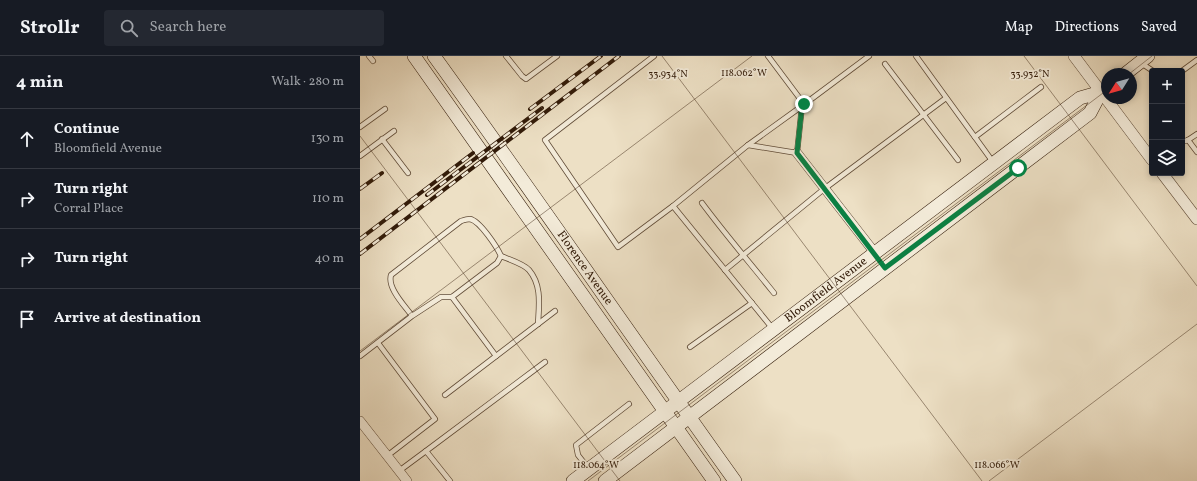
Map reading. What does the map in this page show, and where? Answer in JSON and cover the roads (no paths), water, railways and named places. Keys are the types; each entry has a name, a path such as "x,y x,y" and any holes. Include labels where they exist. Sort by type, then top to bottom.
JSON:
{"main road":[{"name":"Florence Avenue","path":"414,56 714,481"},
{"name":"Florence Avenue","path":"434,56 487,128 678,402 735,481"},
{"path":"1133,68 1144,59"},
{"name":"Bloomfield Avenue","path":"574,481 1080,98 1101,91"},
{"name":"Bloomfield Avenue","path":"605,481 1090,113 1101,95"},
{"path":"874,253 885,268"}],"street":[{"path":"1074,56 1101,87"},
{"path":"1114,104 1149,154"},
{"path":"797,153 874,253"},
{"path":"1164,176 1197,219"},
{"path":"360,421 407,481"}],"lane":[{"path":"370,56 373,61"},
{"path":"506,56 526,80 557,56"},
{"path":"654,56 545,140 618,247 673,206 748,145 869,56"},
{"path":"748,145 797,153 803,105 768,56"},
{"path":"916,56 994,163"},
{"path":"1144,59 1150,68"},
{"path":"1185,69 1197,60"},
{"path":"885,64 958,160"},
{"path":"975,137 1040,87"},
{"path":"725,270 824,189 946,98"},
{"path":"360,127 385,109"},
{"path":"360,156 394,131"},
{"path":"1185,141 1197,134"},
{"path":"382,140 408,173"},
{"path":"1188,140 1197,152"},
{"path":"702,203 774,294"},
{"path":"673,206 774,330"},
{"path":"412,316 392,288 389,280 391,275 461,221 470,219 477,222 498,248 501,256 528,269 538,286 538,324"},
{"path":"360,356 412,316 441,298 452,297 497,262 501,256"},
{"path":"452,297 496,356"},
{"path":"690,347 752,303"},
{"path":"445,395 555,311"},
{"path":"378,343 435,419 387,456"},
{"path":"399,471 545,362"},
{"path":"589,469 578,455 576,445 629,404"},
{"path":"426,451 450,481"}],"railway":[{"path":"530,109 601,56"},
{"path":"360,254 619,56"},
{"path":"427,195 542,108"},
{"path":"360,239 473,153"},
{"path":"360,189 382,173"}]}
